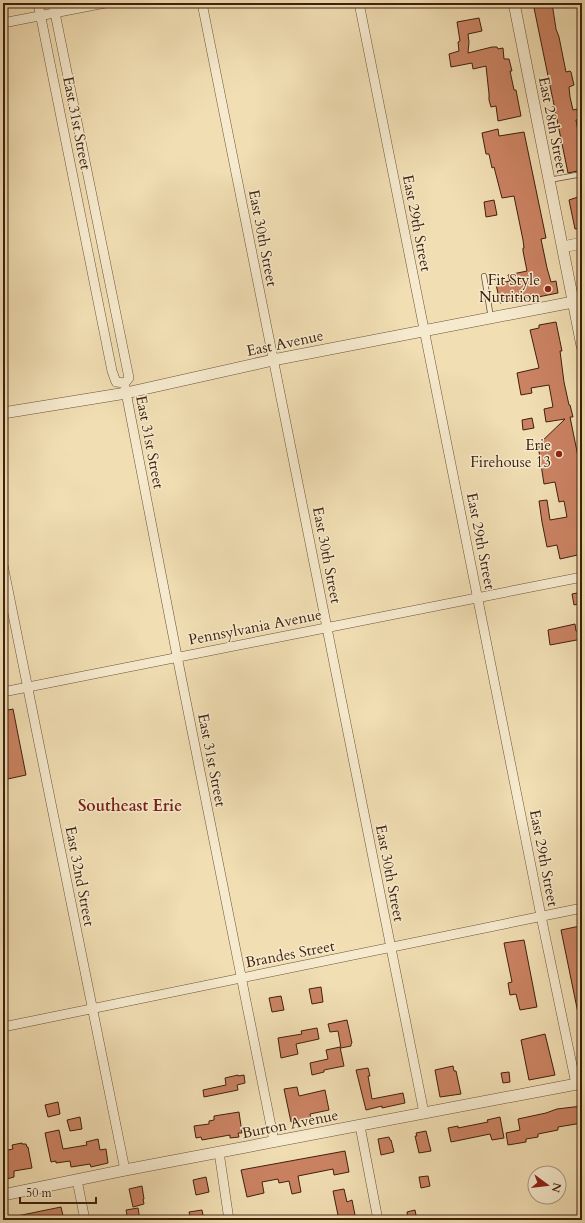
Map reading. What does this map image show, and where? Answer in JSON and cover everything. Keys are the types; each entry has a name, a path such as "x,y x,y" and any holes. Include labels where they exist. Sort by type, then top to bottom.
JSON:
{"street":[{"name":"East 31st Street","path":"38,3 112,371 116,382 125,388"},
{"name":"East 31st Street","path":"53,3 129,378 125,388 274,1142"},
{"path":"3,23 105,3"},
{"name":"East 30th Street","path":"202,3 424,1113"},
{"name":"East 29th Street","path":"359,3 541,916 579,1083"},
{"name":"East 28th Street","path":"514,3 582,346"},
{"path":"562,247 582,243"},
{"name":"East Avenue","path":"3,413 125,388 574,302"},
{"name":"East 32nd Street","path":"3,565 125,1170"},
{"name":"Pennsylvania Avenue","path":"3,692 177,656 327,628 582,577"},
{"name":"Brandes Street","path":"3,1027 582,908"},
{"name":"Burton Avenue","path":"3,1195 125,1170 579,1083"},
{"path":"360,1126 378,1220"},
{"path":"219,1152 229,1220"},
{"path":"77,1180 85,1220"}],"lane":[{"path":"549,180 582,174"},
{"path":"484,276 491,318"}],"building":[{"path":"533,3 552,3 556,29 566,72 571,72 574,85 569,87 573,110 577,109 579,119 576,120 582,154 582,170 568,173"},
{"path":"479,18 482,31 468,34 468,53 492,47 497,47 498,49 503,48 504,59 509,59 514,90 516,90 521,116 498,121 496,106 491,107 489,100 486,66 473,69 472,63 451,67 449,54 459,51 458,42 460,41 457,22"},
{"path":"498,129 499,136 524,132 546,238 541,239 547,268 551,282 556,281 558,293 533,298 532,296 500,303 496,284 510,281 508,275 527,271 523,251 523,240 514,196 502,198 494,167 492,168 489,154 486,154 482,133"},
{"path":"578,197 578,201 582,201 582,228 575,229 569,200"},
{"path":"494,200 497,215 486,217 484,202"},
{"path":"556,322 562,351 560,351 564,382 573,417 570,417 582,476 582,554 560,559 557,545 547,547 539,501 547,500 550,520 567,517 564,501 559,502 555,482 544,484 538,445 565,419 546,422 544,409 553,407 549,385 531,388 532,393 521,395 517,373 539,368 530,330 539,328 539,325"},
{"path":"532,418 534,428 523,430 522,420"},
{"path":"582,592 582,603 574,605 572,594"},
{"path":"575,624 576,631 582,630 582,639 550,645 548,630"},
{"path":"13,709 26,775 3,780 3,711"},
{"path":"580,926 580,928 582,928 582,1013 578,1013 561,930"},
{"path":"524,940 537,1007 520,1010 516,994 510,995 508,983 512,982 504,943"},
{"path":"321,987 323,1002 312,1004 309,989"},
{"path":"281,996 284,1010 272,1012 269,998"},
{"path":"347,1020 352,1043 351,1046 341,1048 338,1031 330,1032 328,1024"},
{"path":"317,1028 319,1039 296,1044 298,1054 281,1058 278,1038 302,1034 301,1031"},
{"path":"545,1034 555,1075 529,1080 521,1040"},
{"path":"340,1047 344,1066 324,1070 324,1072 312,1075 310,1063 328,1059 326,1050"},
{"path":"453,1066 454,1071 456,1071 461,1094 440,1097 435,1070"},
{"path":"368,1068 372,1099 403,1093 405,1103 366,1110 356,1070"},
{"path":"509,1072 510,1082 503,1083 501,1073"},
{"path":"244,1075 245,1083 237,1085 238,1090 204,1097 203,1090 226,1085 225,1078"},
{"path":"297,1087 299,1096 325,1090 329,1110 310,1114 311,1118 291,1122 284,1089"},
{"path":"58,1102 60,1114 48,1117 45,1105"},
{"path":"582,1106 582,1123 558,1127 558,1130 538,1134 538,1137 526,1139 526,1142 508,1145 506,1133 520,1130 518,1119 557,1109"},
{"path":"239,1112 242,1133 238,1133 239,1137 230,1138 230,1135 202,1140 201,1137 196,1138 194,1126 209,1124 209,1121 214,1120 214,1116"},
{"path":"80,1117 82,1129 70,1131 67,1120"},
{"path":"500,1117 504,1138 492,1140 490,1134 451,1142 448,1128 458,1126 458,1128 488,1122 487,1120"},
{"path":"59,1130 63,1149 87,1145 86,1142 98,1139 100,1150 106,1149 108,1163 91,1167 90,1164 71,1167 70,1161 56,1163 56,1161 51,1162 45,1133"},
{"path":"426,1131 431,1151 419,1153 415,1136 417,1136 416,1133"},
{"path":"389,1137 394,1152 381,1155 378,1139"},
{"path":"22,1143 26,1144 28,1147 32,1168 14,1171 14,1177 3,1180 3,1151 13,1149 12,1145"},
{"path":"345,1151 349,1172 334,1175 333,1169 298,1176 301,1192 292,1194 289,1181 279,1183 278,1179 262,1182 264,1193 247,1197 241,1170"},
{"path":"428,1176 430,1186 421,1188 419,1177"},
{"path":"206,1177 209,1192 196,1195 193,1180"},
{"path":"142,1186 144,1204 133,1207 129,1189"},
{"path":"344,1189 347,1202 352,1200 356,1220 339,1220 333,1191"},
{"path":"61,1207 64,1220 17,1220 17,1216"},
{"path":"138,1208 140,1220 128,1220 126,1210"},
{"path":"202,1210 204,1220 191,1220 189,1212"},
{"path":"415,1210 417,1220 408,1220 407,1212"}],"place":[{"name":"Fit Style Nutrition","path":"548,289"},
{"name":"Erie Firehouse 13","path":"559,454"}],"district":[{"name":"Southeast Erie","path":"130,806"}]}
